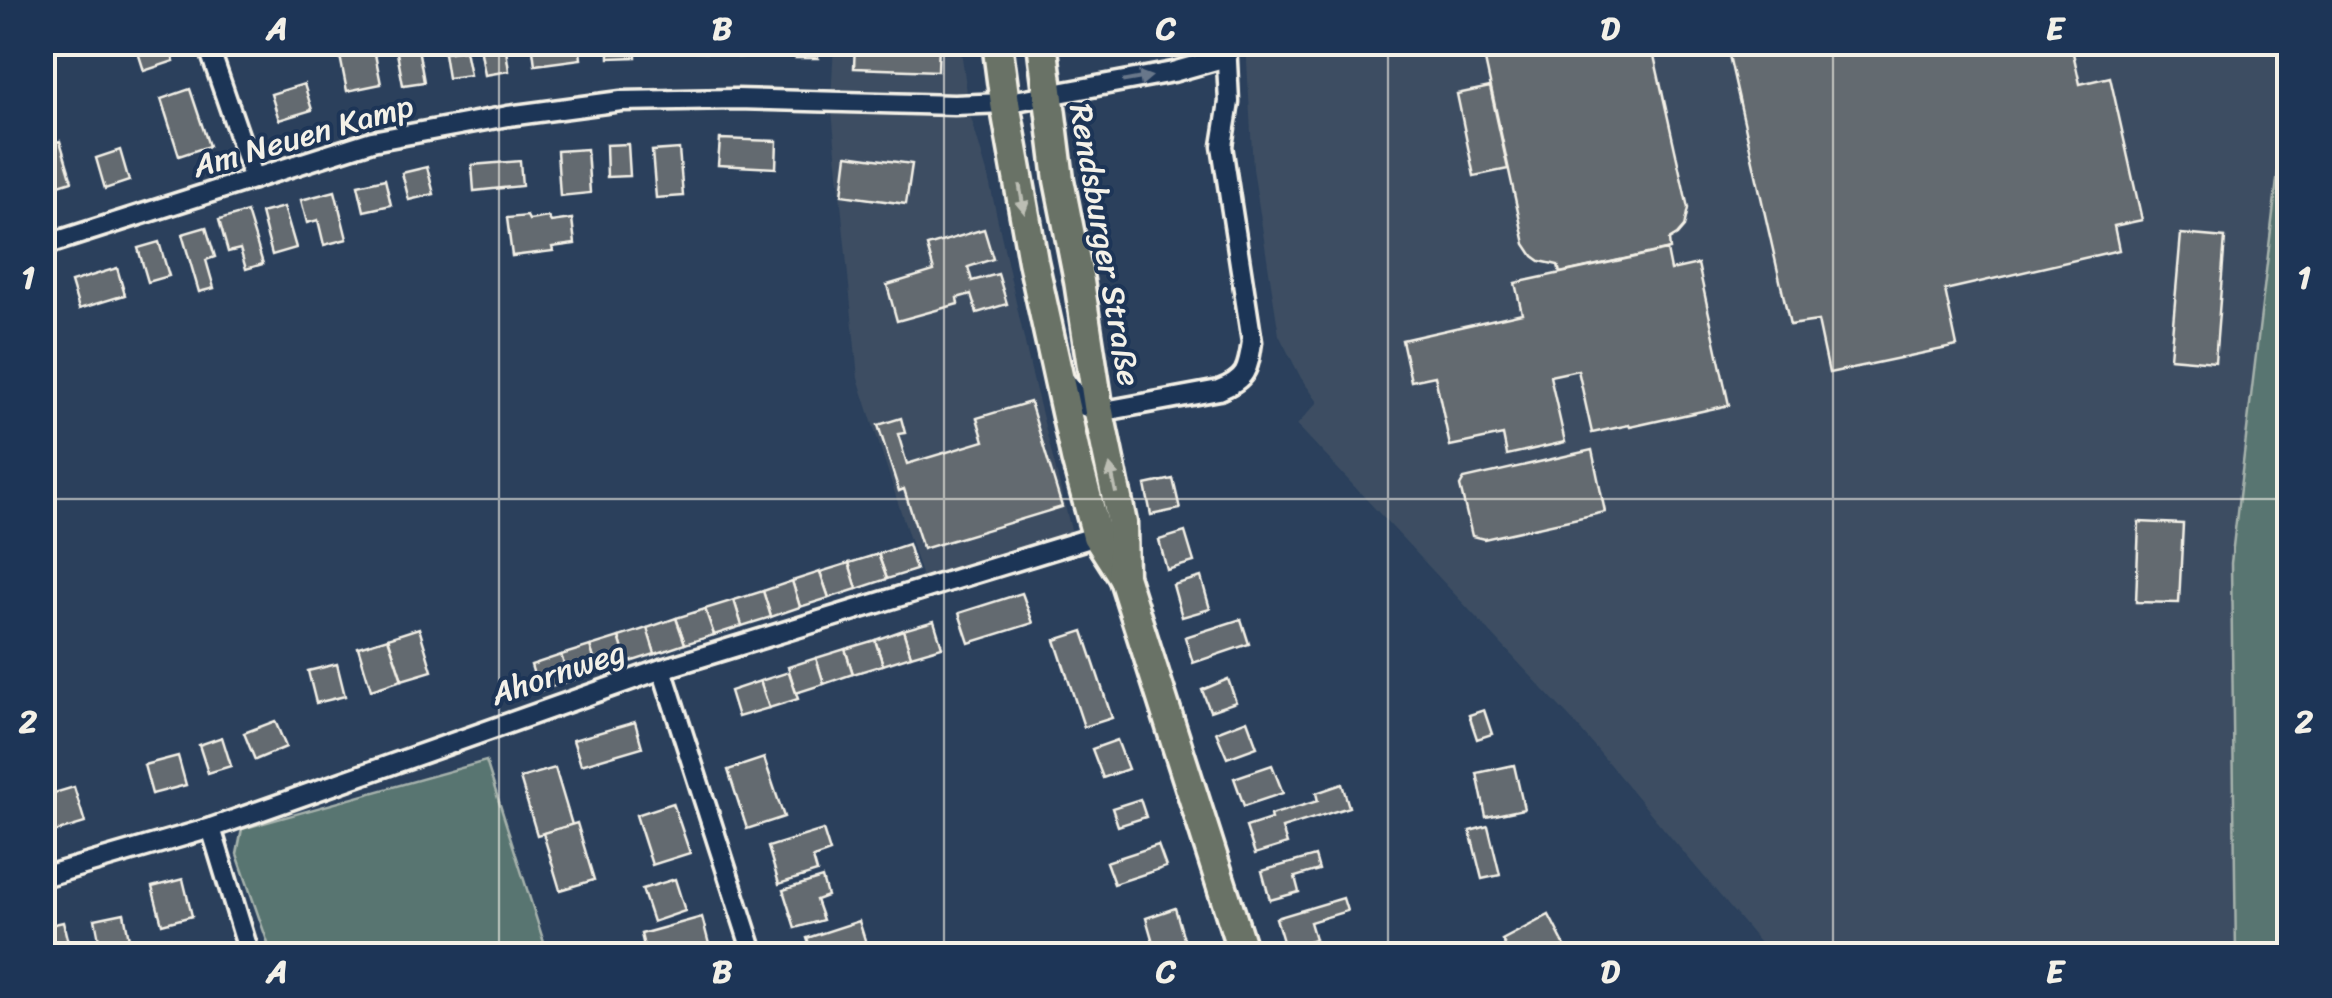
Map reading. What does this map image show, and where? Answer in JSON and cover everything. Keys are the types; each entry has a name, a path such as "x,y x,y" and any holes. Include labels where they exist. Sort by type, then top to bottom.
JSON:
{"main road":[{"path":"997,42 1005,103"},
{"path":"1042,42 1047,96"},
{"name":"Rendsburger Straße","path":"1047,96 1122,523 1123,576"},
{"name":"Rendsburger Straße","path":"1005,103 1032,260 1097,536 1123,576 1244,956"}],"street":[{"path":"207,42 254,179"},
{"path":"1047,96 1174,72 1226,50 1229,102 1222,146 1252,342 1248,368 1232,384 1219,390 1100,412"},
{"name":"Rendsburger Straße","path":"1005,103 1047,96"},
{"name":"Am Neuen Kamp","path":"42,246 372,142 508,116 621,101 1005,103"},
{"name":"Rendsburger Straße","path":"1055,366 1084,406 1100,412 1084,431 1076,458"},
{"name":"Ahornweg","path":"42,877 210,828 662,668 1097,536"},
{"path":"662,668 754,956"},
{"path":"210,828 250,956"}],"shaded area":[{"path":"834,43 960,43 970,114 1073,538 926,590 858,378 831,101"},
{"path":"1246,43 2286,43 2280,155 2231,563 2236,955 1770,955 1573,721 1297,425 1318,402 1279,335 1253,169"}],"green space":[{"path":"2280,155 2290,159 2289,955 2236,955 2231,563"},
{"path":"486,761 548,955 272,955 237,854 242,829"}],"building":[{"path":"168,42 174,61 144,71 135,43"},
{"path":"395,42 417,42 424,82 403,85"},
{"path":"532,42 579,42 581,59 535,65"},
{"path":"609,42 635,42 636,57 609,58"},
{"path":"652,42 706,42 706,52 651,51"},
{"path":"737,42 770,42 770,56 738,57"},
{"path":"795,42 818,42 818,58 795,58"},
{"path":"855,42 939,42 938,71 854,68"},
{"path":"1481,42 1651,42 1688,208 1684,227 1669,240 1670,249 1560,273 1558,265 1533,256 1525,244"},
{"path":"1726,42 2076,42 2071,44 2080,84 2110,77 2142,220 2114,226 2119,250 1945,290 1957,346 1829,373 1818,321 1790,325"},
{"path":"505,43 509,71 485,75 480,47"},
{"path":"374,49 381,84 347,91 340,56"},
{"path":"465,50 470,75 448,78 444,53"},
{"path":"304,84 312,110 279,120 271,94"},
{"path":"1490,87 1508,169 1474,176 1457,94"},
{"path":"190,89 209,146 179,156 161,99"},
{"path":"720,139 777,141 776,168 718,165"},
{"path":"60,141 72,181 43,190 42,146"},
{"path":"628,144 630,176 607,177 606,145"},
{"path":"587,149 590,193 560,196 557,151"},
{"path":"679,149 683,196 656,198 652,151"},
{"path":"120,150 129,181 105,189 96,158"},
{"path":"847,155 912,164 906,204 842,195"},
{"path":"520,161 522,186 474,191 472,165"},
{"path":"427,167 434,194 409,200 402,173"},
{"path":"385,179 391,205 364,211 358,185"},
{"path":"335,191 347,239 324,245 318,220 307,223 301,200"},
{"path":"284,207 296,248 272,255 261,213"},
{"path":"247,212 263,264 246,269 240,249 228,252 219,220"},
{"path":"527,216 529,220 548,217 551,222 572,219 575,244 512,256 507,218"},
{"path":"206,227 215,257 206,260 214,288 199,292 182,234"},
{"path":"984,229 993,259 968,267 972,281 998,274 1007,304 977,313 971,294 957,298 958,304 897,321 887,285 934,271 927,246"},
{"path":"2181,234 2225,238 2215,362 2170,358"},
{"path":"159,242 169,276 148,282 138,248"},
{"path":"1667,250 1671,270 1698,264 1729,405 1592,433 1578,370 1550,376 1565,442 1507,455 1503,435 1450,446 1435,376 1411,381 1402,340 1522,313 1515,283"},
{"path":"117,268 125,295 79,309 71,282"},
{"path":"1030,402 1062,507 923,549 878,425 901,418 905,433 898,434 907,464 984,441 977,418"},
{"path":"1592,450 1605,512 1484,539 1472,536 1460,486 1464,479"},
{"path":"1173,479 1180,509 1151,515 1145,485"},
{"path":"2139,522 2183,524 2179,603 2136,602"},
{"path":"1185,532 1194,562 1167,570 1159,540"},
{"path":"908,544 916,570 887,579 878,554"},
{"path":"878,554 887,579 857,589 849,563"},
{"path":"849,563 857,589 829,598 820,572"},
{"path":"820,572 829,598 800,607 792,581"},
{"path":"1201,577 1210,609 1182,617 1173,585"},
{"path":"792,581 800,607 771,617 763,591"},
{"path":"763,591 771,617 742,626 734,600"},
{"path":"1022,593 1033,623 969,643 959,613"},
{"path":"734,600 742,626 714,635 705,609"},
{"path":"705,609 714,635 685,644 676,618"},
{"path":"676,618 685,644 655,654 647,628"},
{"path":"1241,619 1249,644 1193,663 1185,637"},
{"path":"934,621 942,647 911,656 903,630"},
{"path":"419,628 432,671 402,680 388,638"},
{"path":"647,628 655,654 627,663 619,637"},
{"path":"903,630 911,656 883,665 875,640"},
{"path":"1083,631 1112,718 1084,727 1055,640"},
{"path":"619,637 627,663 598,672 590,646"},
{"path":"388,638 402,680 371,690 358,647"},
{"path":"875,640 883,665 853,674 845,649"},
{"path":"590,646 598,672 569,681 561,655"},
{"path":"845,649 853,674 824,684 816,658"},
{"path":"561,655 569,681 539,691 531,665"},
{"path":"816,658 824,684 796,693 788,667"},
{"path":"337,664 345,696 316,703 308,671"},
{"path":"789,672 798,699 769,708 760,681"},
{"path":"1228,679 1236,702 1210,711 1202,690"},
{"path":"760,681 769,708 738,717 730,691"},
{"path":"1484,710 1492,734 1477,739 1469,715"},
{"path":"1247,720 1257,747 1227,758 1216,732"},
{"path":"275,721 286,747 255,760 244,733"},
{"path":"635,722 642,747 581,765 573,740"},
{"path":"222,737 231,766 208,773 199,745"},
{"path":"1117,740 1128,769 1103,778 1092,749"},
{"path":"178,756 186,785 152,794 144,765"},
{"path":"764,758 784,817 747,829 728,770"},
{"path":"1272,765 1283,793 1244,806 1234,778"},
{"path":"1514,765 1524,809 1486,817 1477,773"},
{"path":"555,768 572,825 537,835 520,778"},
{"path":"1342,784 1349,807 1282,828 1287,844 1255,854 1246,827 1271,819 1270,815 1318,801 1316,793"},
{"path":"74,787 85,823 55,832 44,796"},
{"path":"1140,799 1146,817 1118,826 1112,808"},
{"path":"673,803 690,853 652,865 636,815"},
{"path":"577,823 594,880 560,890 543,833"},
{"path":"1488,826 1500,875 1482,879 1470,831"},
{"path":"823,830 830,852 813,858 817,872 779,884 768,847"},
{"path":"1158,845 1166,867 1114,884 1106,862"},
{"path":"1315,856 1319,870 1295,877 1299,892 1270,900 1262,871"},
{"path":"822,878 827,896 816,900 823,920 795,928 783,890"},
{"path":"183,879 192,916 162,924 152,887"},
{"path":"675,879 685,911 653,922 642,889"},
{"path":"1343,898 1347,911 1310,922 1315,939 1285,948 1276,918"},
{"path":"1175,908 1189,956 1157,956 1146,918"},
{"path":"124,913 130,944 101,950 95,919"},
{"path":"1549,915 1565,946 1547,956 1511,956 1502,940"},
{"path":"702,917 712,956 677,956 675,947 646,955 641,934"},
{"path":"859,921 870,956 813,956 807,938"},
{"path":"63,922 70,951 42,956 42,927"}]}
